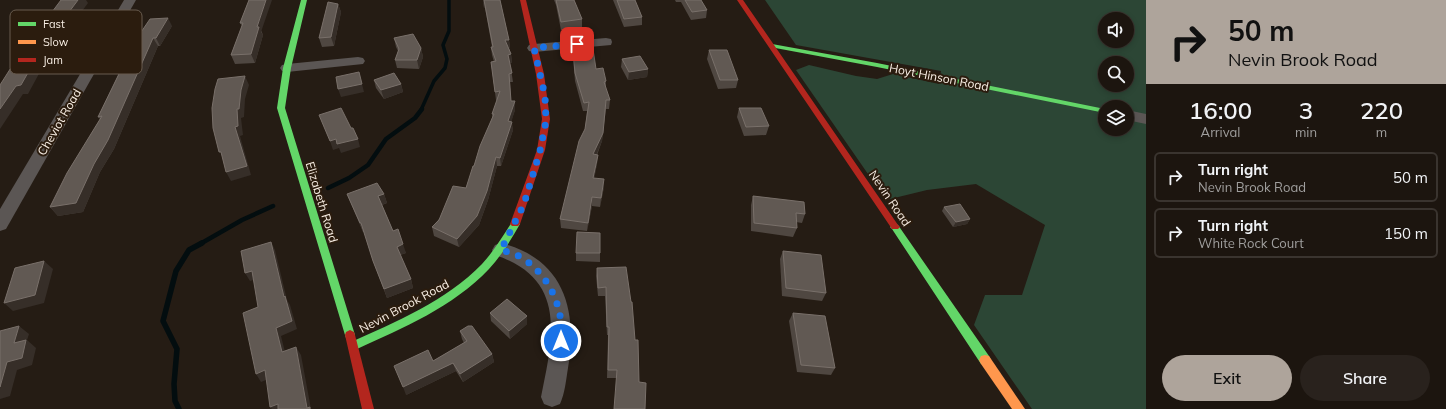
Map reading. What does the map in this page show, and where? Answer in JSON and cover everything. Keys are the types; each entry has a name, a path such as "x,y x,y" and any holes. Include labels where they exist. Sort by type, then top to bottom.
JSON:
{"street":[{"name":"Cheviot Road","path":"124,10 130,0"},
{"name":"Elizabeth Road","path":"304,0 287,68 281,108 353,346 368,409"},
{"name":"Nevin Brook Road","path":"353,346 402,323 457,292 481,272 501,250 524,204 540,151 546,121 545,96 523,0"},
{"name":"Nevin Road","path":"740,0 1020,409"},
{"path":"534,48 606,42"},
{"name":"Hoyt Hinson Road","path":"772,46 885,66 1098,110"},
{"path":"287,68 358,61"},
{"name":"Cheviot Road","path":"0,224 87,74"},
{"path":"1134,116 1146,119"},
{"path":"501,250 523,258 539,272 550,286 559,308 562,330 560,353 552,397"}],"green space":[{"path":"765,0 1146,0 1146,409 1032,409 974,325 985,295 1022,295 1045,225 976,184 927,190 886,200 796,70 809,65 856,76 877,79 893,74 939,84 941,71 796,45"}],"building":[{"path":"61,0 78,0 70,10 54,10"},
{"path":"249,0 266,0 257,27 259,27 251,54 231,55 243,23 240,23"},
{"path":"484,0 500,0 509,40 505,40 511,54 508,55 512,73 509,74 511,101 515,101 508,121 512,122 500,158 496,157 487,191 477,216 457,239 432,227 439,220 453,186 466,188 480,146 494,114 492,114 500,91 495,92 491,62 496,61 491,47 493,47"},
{"path":"556,0 574,0 582,19 561,22"},
{"path":"617,0 635,0 642,17 624,19"},
{"path":"685,0 701,0 707,10 692,12"},
{"path":"328,2 338,4 331,37 319,38"},
{"path":"168,18 156,38 153,38 142,63 142,31 150,19"},
{"path":"413,34 421,48 417,60 395,60 399,49 394,38"},
{"path":"593,49 596,69 603,68 606,81 604,82 610,100 606,100 603,133 593,154 598,155 593,178 604,179 601,198 592,197 588,223 560,219 579,141 585,129 589,102 584,103 575,73 573,50"},
{"path":"709,50 727,50 738,80 720,80"},
{"path":"640,56 648,69 629,72 622,59"},
{"path":"10,69 10,74 27,74 21,85 16,86 0,109 0,85"},
{"path":"359,72 362,84 338,89 336,77"},
{"path":"394,73 401,84 381,90 374,80"},
{"path":"119,74 137,74 108,140 94,164 76,203 50,207 67,173 102,116 98,117"},
{"path":"245,76 241,90 239,109 237,109 238,126 235,127 247,166 226,172 213,128 212,108 215,89 218,79"},
{"path":"341,108 358,139 337,144 336,139 330,141 319,115"},
{"path":"739,108 761,108 769,126 746,127"},
{"path":"377,183 384,194 378,196 393,231 398,229 403,244 397,247 411,279 384,289 361,223 347,194"},
{"path":"753,196 804,202 805,214 796,213 797,228 754,223"},
{"path":"960,204 970,219 956,222 944,207"},
{"path":"577,232 600,233 600,253 576,253"},
{"path":"271,242 284,297 285,296 292,321 276,328 282,352 296,347 307,408 310,407 310,409 278,409 278,404 270,407 265,370 256,374 243,313 258,307 252,271 245,273 241,251"},
{"path":"783,251 821,255 826,293 786,288"},
{"path":"44,261 35,295 4,303 15,268"},
{"path":"626,267 632,302 635,340 638,340 639,382 646,383 645,409 614,409 617,370 608,370 609,327 607,327 606,287 598,288 597,268"},
{"path":"507,299 527,316 509,331 490,313"},
{"path":"793,313 825,316 835,368 801,365"},
{"path":"19,326 14,343 26,340 22,358 7,362 0,387 0,331"},
{"path":"468,326 472,326 492,354 460,374 453,363 403,387 394,366 428,350 433,361 467,341 460,331"}],"waterway":[{"path":"421,110 434,81 445,68 447,59 443,45 449,31 449,0"},
{"path":"328,188 349,178 368,165 386,139 415,118 422,109"},
{"path":"200,244 242,220 273,206"},
{"path":"179,409 175,401 174,384 177,349 163,321 176,271 189,250 202,243"}],"traffic: fast":[{"path":"304,0 287,68 281,108 350,335"},
{"path":"772,46 877,65 1098,110"},
{"path":"353,346 423,312 446,299 466,284 485,267 502,247 515,224"},
{"path":"895,227 985,360"}],"traffic: slow":[{"path":"985,360 1019,409"}],"traffic: jam":[{"path":"515,224 541,150 546,119 540,74 523,0"},
{"path":"740,0 895,227"},
{"path":"350,335 368,409"}],"route":[{"path":"561,341 562,330 559,308 550,286 539,272 523,258 501,250 511,233 524,204 540,151 546,121 545,96 534,48 577,44"}]}
